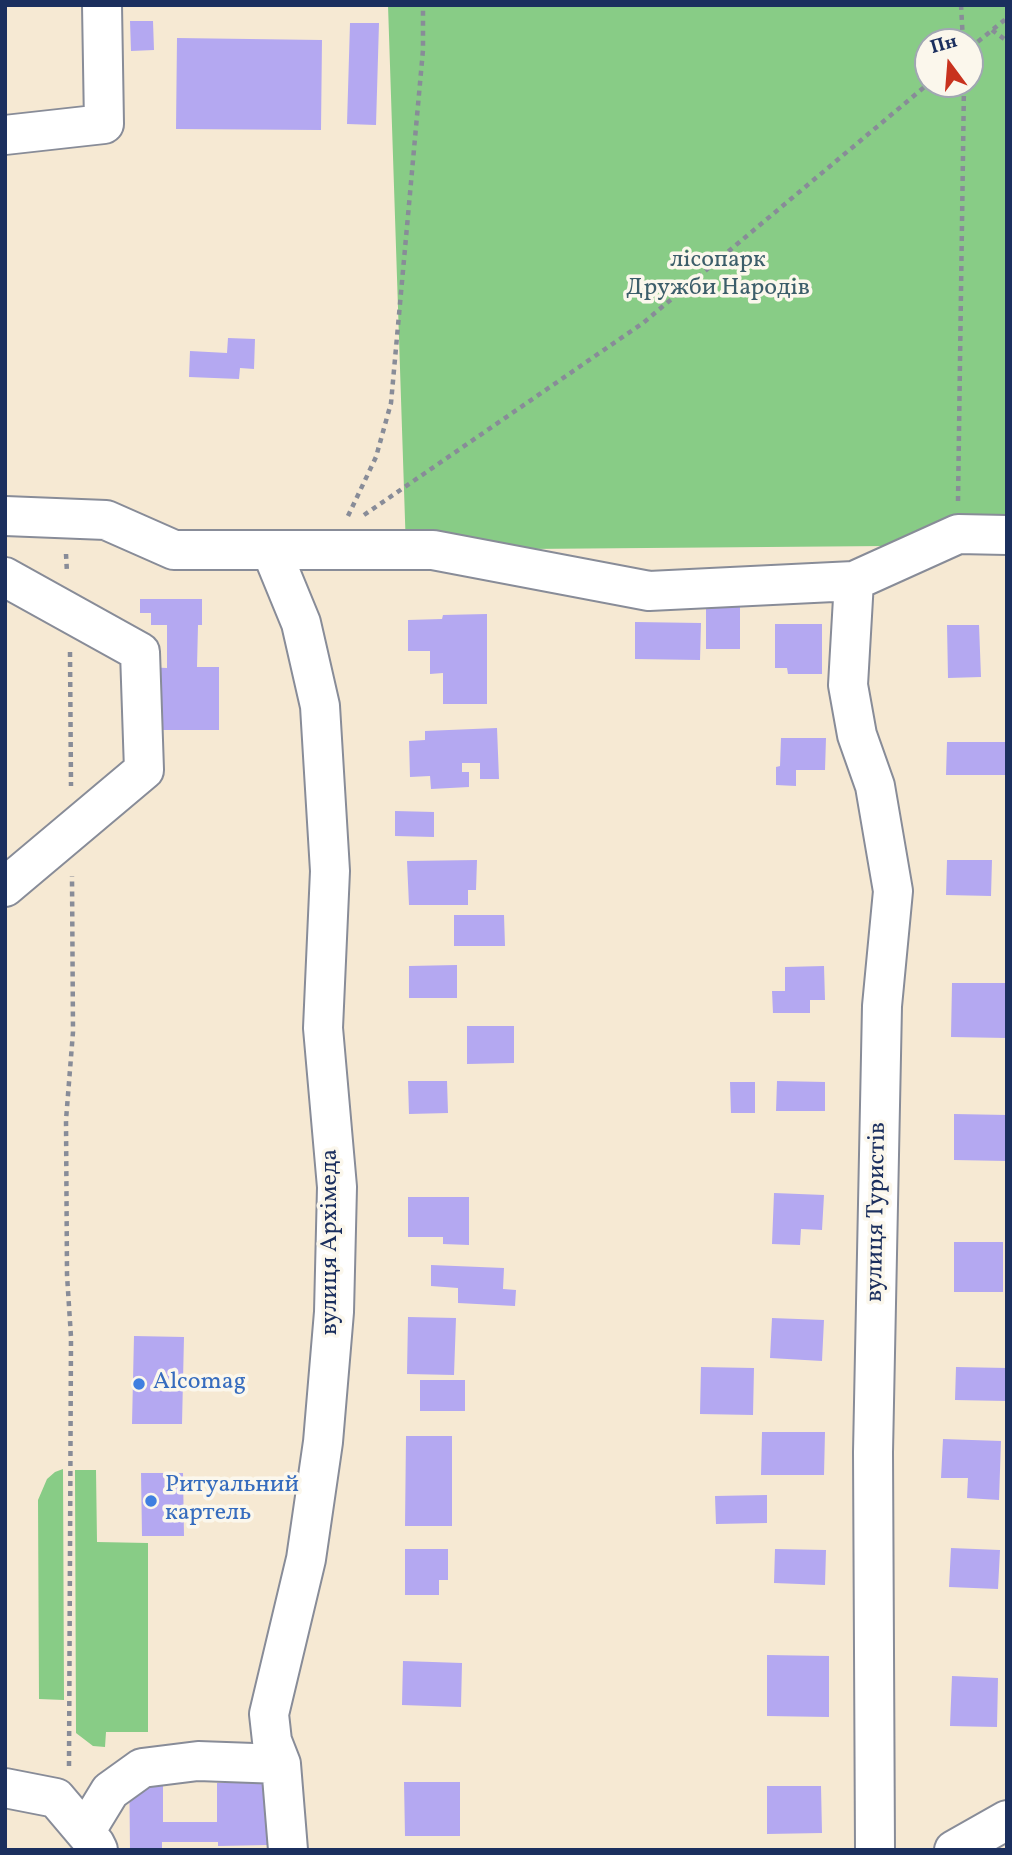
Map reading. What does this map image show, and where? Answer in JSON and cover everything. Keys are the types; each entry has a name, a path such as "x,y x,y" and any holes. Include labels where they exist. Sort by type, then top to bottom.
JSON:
{"street":[{"path":"5,135 104,124 102,5"},
{"path":"5,516 106,520 174,550 433,550 649,591 854,581 958,534 1007,535"},
{"name":"вулиця Архімеда","path":"271,550 302,623 320,706 330,871 323,1028 337,1186 334,1312 323,1442 306,1559 269,1714 272,1741 281,1764 288,1850"},
{"path":"5,578 140,652 144,770 5,887"},
{"name":"вулиця Туристів","path":"854,581 848,685 857,735 875,786 892,891 882,1006 873,1452 875,1850"},
{"path":"5,1788 56,1798 84,1832 110,1791 142,1768 198,1761 281,1764"},
{"path":"954,1850 1007,1820"}],"path":[{"path":"314,549 347,518 376,457 391,403 423,50 424,5"},
{"path":"961,5 962,28"},
{"path":"984,37 1007,18"},
{"path":"992,30 1007,41"},
{"path":"360,518 643,323 914,96"},
{"path":"958,534 964,98"},
{"path":"65,518 72,831 72,1032 66,1134 66,1275 71,1337 84,1832"}],"green space":[{"name":"лісопарк Дружби Народів","path":"388,5 1007,5 1007,545 406,550"},
{"path":"63,1469 64,1700 39,1699 38,1500 47,1479"},
{"path":"75,1470 96,1470 97,1542 148,1543 148,1732 106,1732 105,1747 93,1746 76,1733"}],"building":[{"path":"130,21 153,21 154,50 131,51"},
{"path":"350,23 379,23 376,125 347,124"},
{"path":"177,38 322,40 321,130 176,129"},
{"path":"228,338 255,339 254,369 240,368 239,379 189,377 190,351 227,353"},
{"path":"140,599 202,599 197,667 219,667 219,730 144,730 144,667 167,668 167,625 151,625 151,613 140,613"},
{"path":"706,604 740,604 740,649 706,649"},
{"path":"487,614 487,704 443,704 443,673 430,674 430,651 408,651 408,620 442,619 443,615"},
{"path":"635,622 701,623 700,660 635,659"},
{"path":"775,624 822,624 822,674 788,674 787,668 775,668"},
{"path":"947,625 979,625 981,677 948,678"},
{"path":"497,728 499,779 480,779 480,763 462,763 462,772 469,772 469,787 431,789 430,776 410,777 409,741 425,740 425,731"},
{"path":"781,738 826,738 825,770 796,770 796,786 776,785"},
{"path":"947,742 1007,742 1007,775 946,775"},
{"path":"395,811 434,812 434,837 395,836"},
{"path":"477,860 476,890 468,890 468,905 409,905 407,861"},
{"path":"947,860 992,860 991,896 946,895"},
{"path":"454,915 504,915 505,946 454,946"},
{"path":"457,965 457,998 409,998 409,966"},
{"path":"824,966 825,1000 810,1000 810,1013 773,1013 772,991 785,991 785,967"},
{"path":"952,983 1007,983 1007,1038 951,1037"},
{"path":"467,1026 514,1026 514,1063 467,1064"},
{"path":"408,1081 447,1081 448,1113 409,1114"},
{"path":"777,1081 825,1082 825,1111 776,1111"},
{"path":"730,1082 755,1082 755,1113 731,1113"},
{"path":"954,1114 1007,1115 1007,1161 954,1160"},
{"path":"774,1193 824,1195 822,1230 801,1229 800,1245 772,1244"},
{"path":"408,1197 469,1197 469,1245 443,1244 443,1237 408,1237"},
{"path":"954,1242 1003,1242 1003,1292 954,1292"},
{"path":"431,1265 504,1268 503,1289 516,1290 515,1306 458,1303 458,1288 431,1286"},
{"path":"408,1317 456,1318 454,1375 407,1374"},
{"path":"772,1318 824,1320 822,1361 770,1358"},
{"path":"134,1336 184,1337 182,1424 132,1424"},
{"path":"701,1367 754,1368 753,1415 700,1414"},
{"path":"956,1367 1007,1368 1007,1401 955,1400"},
{"path":"420,1380 465,1380 465,1411 420,1411"},
{"path":"762,1432 825,1432 824,1475 761,1475"},
{"path":"406,1436 452,1436 452,1526 405,1526"},
{"path":"943,1439 1001,1441 999,1500 967,1498 968,1478 941,1478"},
{"path":"141,1473 183,1473 184,1536 142,1536"},
{"path":"767,1495 767,1523 716,1524 715,1496"},
{"path":"951,1548 1000,1550 998,1589 949,1587"},
{"path":"405,1549 448,1549 448,1580 439,1580 439,1595 405,1595"},
{"path":"775,1549 826,1550 825,1585 774,1583"},
{"path":"767,1655 829,1656 829,1717 767,1716"},
{"path":"403,1661 462,1663 461,1707 402,1705"},
{"path":"952,1676 998,1678 997,1727 950,1726"},
{"path":"129,1752 163,1752 163,1822 217,1822 217,1783 266,1782 267,1845 218,1846 218,1842 162,1842 162,1850 130,1850"},
{"path":"404,1782 460,1782 460,1836 405,1836"},
{"path":"767,1786 821,1786 822,1833 767,1834"}],"place":[{"name":"Alcomag","path":"139,1384"},
{"name":"Ритуальний картель","path":"151,1501"}]}
